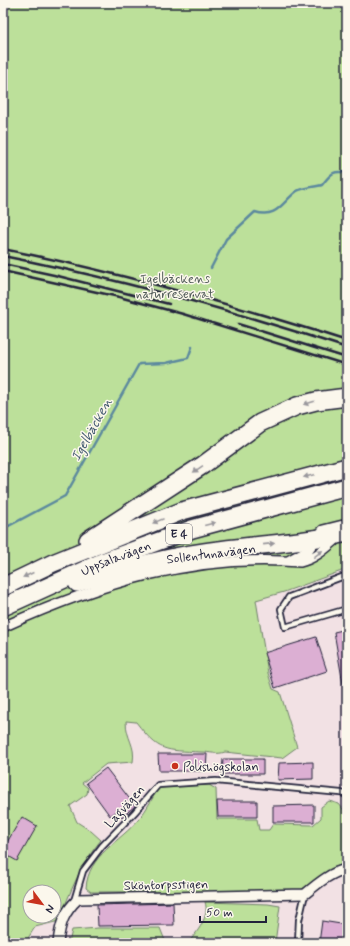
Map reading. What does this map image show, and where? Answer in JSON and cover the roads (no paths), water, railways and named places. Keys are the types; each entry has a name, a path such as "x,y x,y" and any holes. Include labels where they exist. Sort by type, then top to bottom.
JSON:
{"highway":[{"path":"53,563 173,485 260,423 297,406 316,401 347,397"},
{"name":"Uppsalavägen","path":"3,587 53,563 182,511 347,467"},
{"name":"Uppsalavägen","path":"10,604 102,562 192,529 347,487"},
{"path":"10,604 132,566 175,557 232,548 315,540 345,529"}],"street":[{"name":"Sollentunavägen","path":"3,627 56,603 98,588 149,574 225,561 259,559 300,562 313,558 345,529"},
{"path":"288,561 303,554 315,540"},
{"path":"305,894 319,882 341,870 347,869"},
{"name":"Sköntorpsstigen","path":"74,902 78,899 305,894"},
{"path":"58,943 59,929 68,907 74,902"}],"lane":[{"path":"347,575 289,597 282,609 285,627 347,609"},
{"name":"Lagvägen","path":"74,902 83,871 102,846 135,812 158,785 216,781 341,793 347,795"},
{"path":"298,943 298,920 305,894"}],"waterway":[{"name":"Igelbäcken","path":"211,268 226,239 255,212 263,214 274,211 297,191 322,185 332,174 338,172 347,173"},
{"name":"Igelbäcken","path":"3,529 65,496 139,364 166,363 188,358 192,347"}],"railway":[{"path":"3,249 90,268 176,290 347,341"},
{"path":"3,256 133,285 262,321 347,348"},
{"path":"3,264 54,275 169,304"},
{"path":"3,271 119,297 183,314 347,365"},
{"path":"238,324 347,358"}],"place":[{"name":"Polishögskolan","path":"175,766"}],"park label":[{"name":"Igelbäckens naturreservat","path":"175,286"}]}
